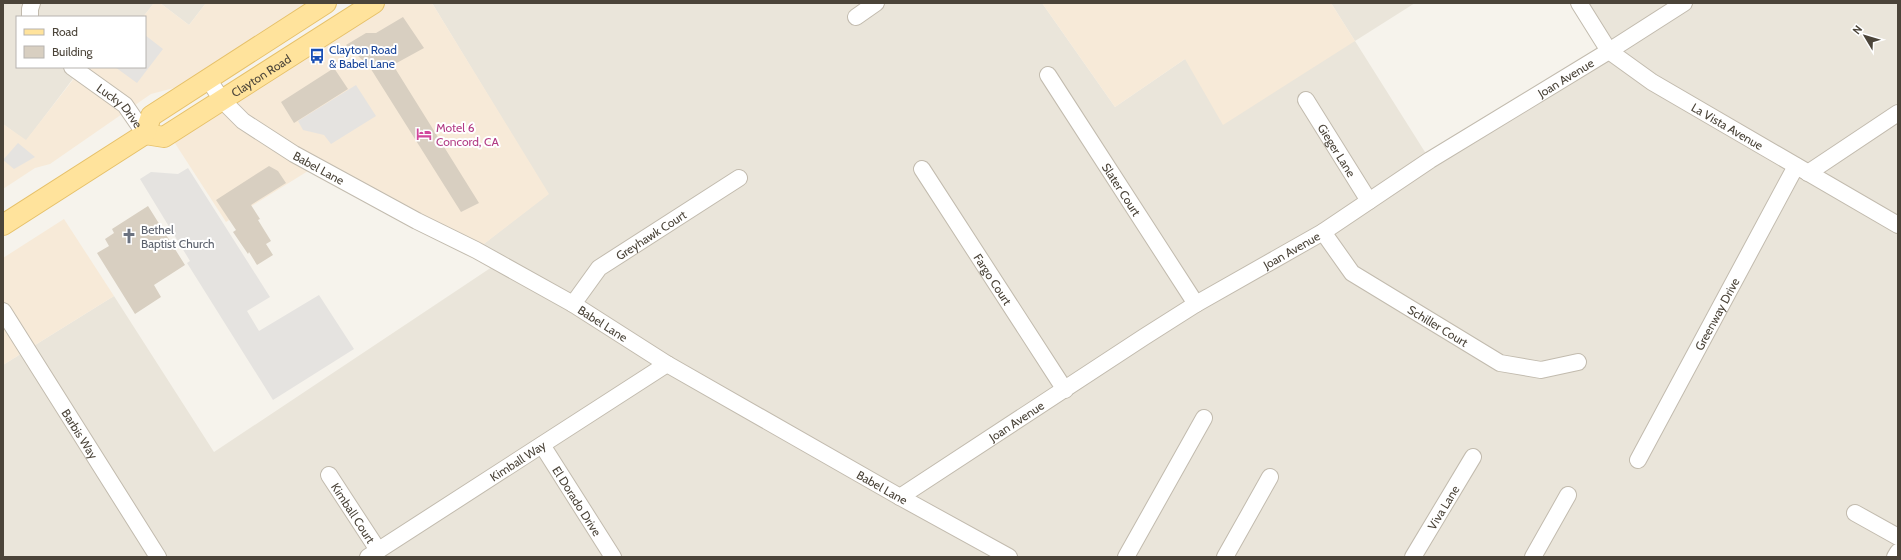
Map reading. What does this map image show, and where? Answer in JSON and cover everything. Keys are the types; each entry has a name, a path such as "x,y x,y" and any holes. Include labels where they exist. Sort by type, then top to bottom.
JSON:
{"main road":[{"name":"Clayton Road","path":"320,4 151,116 145,134 164,137 374,3"},
{"path":"3,225 145,134"}],"street":[{"path":"30,16 32,3"},
{"path":"856,17 876,3"},
{"name":"La Vista Avenue","path":"1579,3 1609,51 1652,82 1898,225"},
{"name":"Joan Avenue","path":"900,497 1196,304 1323,232 1430,160 1609,51 1684,3"},
{"name":"Lucky Drive","path":"73,68 125,105 145,134"},
{"name":"Slater Court","path":"1048,75 1196,304"},
{"name":"Babel Lane","path":"208,79 222,100 243,121 294,154 574,304 668,364 1008,557"},
{"name":"Gieger Lane","path":"1306,100 1369,201"},
{"path":"1802,170 1898,113"},
{"name":"Fargo Court","path":"922,169 1065,390"},
{"name":"Greenway Drive","path":"1638,460 1802,170"},
{"name":"Greyhawk Court","path":"574,304 599,268 739,178"},
{"name":"Schiller Court","path":"1323,232 1352,273 1500,363 1541,370 1578,362"},
{"name":"Barbis Way","path":"3,311 156,556"},
{"name":"Kimball Way","path":"373,554 668,364"},
{"path":"1126,557 1204,418"},
{"name":"El Dorado Drive","path":"542,445 614,557"},
{"name":"Viva Lane","path":"1413,557 1473,457"},
{"name":"Kimball Court","path":"329,475 373,554"},
{"path":"1225,557 1270,477"},
{"path":"1533,557 1568,495"},
{"path":"1855,513 1898,536"},
{"path":"1895,557 1898,552"}],"shaded area":[{"path":"3,3 154,3 144,16 16,16 16,68 91,68 85,76 78,72 26,141 3,124"},
{"path":"154,3 160,3 189,25 206,3 326,3 208,79 151,94 50,164 35,168 3,189 3,124 26,140 79,72 85,76 91,68 146,68 146,16 144,16"},
{"path":"160,3 206,3 189,25"},
{"path":"374,3 432,3 549,194 476,250 316,166 226,222 169,134"},
{"path":"432,3 1042,3 1115,107 1185,59 1355,41 1430,160 1609,51 1579,3 1898,3 1898,557 3,557 3,365 114,296 214,452 498,263 476,250 548,194"},
{"path":"1042,3 1331,3 1355,41 1223,125 1185,59 1115,107"},
{"path":"1331,3 1415,3 1355,41"},
{"path":"146,36 163,49 137,83 116,68 146,68"},
{"path":"356,85 376,116 331,144 324,135 303,130 298,121"},
{"path":"18,143 35,157 14,169 3,160"},
{"path":"188,168 270,297 247,311 259,331 319,295 354,349 273,400 187,263 190,261 140,179 151,172 178,174"},
{"path":"64,219 114,296 3,365 3,258"}],"building":[{"name":"Motel 6 Concord, CA","path":"403,17 424,48 393,65 479,203 461,212 369,66 346,45 366,33 376,33"},
{"path":"334,68 348,89 294,123 281,102"},
{"path":"269,166 278,171 286,183 251,205 271,241 266,244 273,255 257,265 233,232 236,230 216,200"},
{"path":"148,206 185,265 154,285 161,297 135,314 97,253 109,246 105,239 114,233 112,229"}],"place":[{"name":"Clayton Road & Babel Lane","path":"317,56"},
{"name":"Motel 6 Concord, CA","path":"424,134"},
{"name":"Bethel Baptist Church","path":"129,236"}]}
